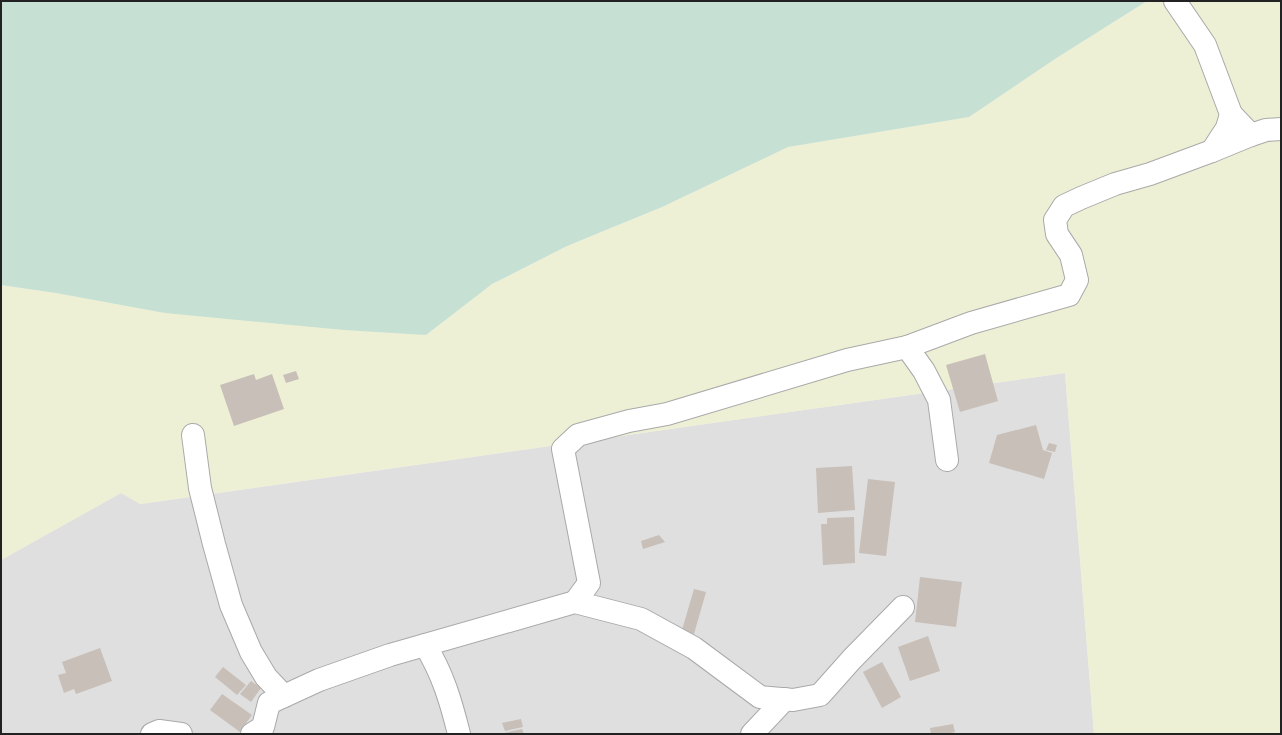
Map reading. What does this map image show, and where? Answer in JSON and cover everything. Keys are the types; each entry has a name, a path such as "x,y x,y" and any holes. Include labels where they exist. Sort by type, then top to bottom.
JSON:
{"street":[{"path":"1174,1 1205,45 1231,114 1251,135"},
{"path":"1212,151 1227,128 1231,114"},
{"path":"575,602 589,583 563,449 578,435 629,421 667,414 848,360 907,347 971,323 1069,295 1077,280 1071,255 1057,234 1055,220 1064,206 1115,184 1150,174 1251,135 1266,130 1281,129"},
{"path":"907,347 924,371 939,400 947,460"},
{"path":"193,436 200,488 231,605 251,652 266,677 284,696"},
{"path":"252,734 263,727 269,703 320,680 390,655 575,602 641,619 694,648 760,697 793,700 820,695 852,659 903,607"},
{"path":"425,646 436,663 451,702 459,734"},
{"path":"752,734 785,699"},
{"path":"158,733 181,734"}],"shaded area":[{"path":"1065,373 1094,734 1,734 1,560 121,493 141,504"}],"green space":[{"path":"1,1 1147,1 1058,57 969,117 788,147 662,207 567,246 492,284 426,335 344,330 165,313 56,293 1,285"},
{"path":"1147,1 1281,1 1281,734 1094,734 1065,373 140,504 121,493 1,560 1,285 56,293 426,335 492,284 567,246 662,207 788,147 969,117 1058,57"}],"building":[{"path":"985,354 998,401 960,412 946,365"},
{"path":"296,371 299,379 286,383 283,375"},
{"path":"254,374 256,380 272,374 284,409 234,426 220,385"},
{"path":"1036,425 1043,450 1052,453 1044,479 989,463 997,435"},
{"path":"1049,443 1057,445 1055,452 1046,450"},
{"path":"852,466 855,510 818,513 816,468"},
{"path":"868,479 895,482 886,556 859,553"},
{"path":"854,517 855,563 823,565 821,524 827,524 827,518"},
{"path":"659,535 665,542 643,549 641,541"},
{"path":"920,577 962,582 956,627 915,622"},
{"path":"694,589 706,592 694,634 682,630"},
{"path":"928,636 940,671 910,681 898,647"},
{"path":"100,648 112,681 76,694 74,689 64,693 58,675 66,673 62,662"},
{"path":"882,662 901,697 882,708 863,672"},
{"path":"223,667 246,685 237,695 215,677"},
{"path":"251,681 261,688 251,702 240,694"},
{"path":"222,694 252,715 240,732 210,710"},
{"path":"521,719 523,727 505,731 502,723"},
{"path":"953,724 955,732 947,734 931,734 930,728"},
{"path":"522,729 524,734 504,734 504,733"}]}
